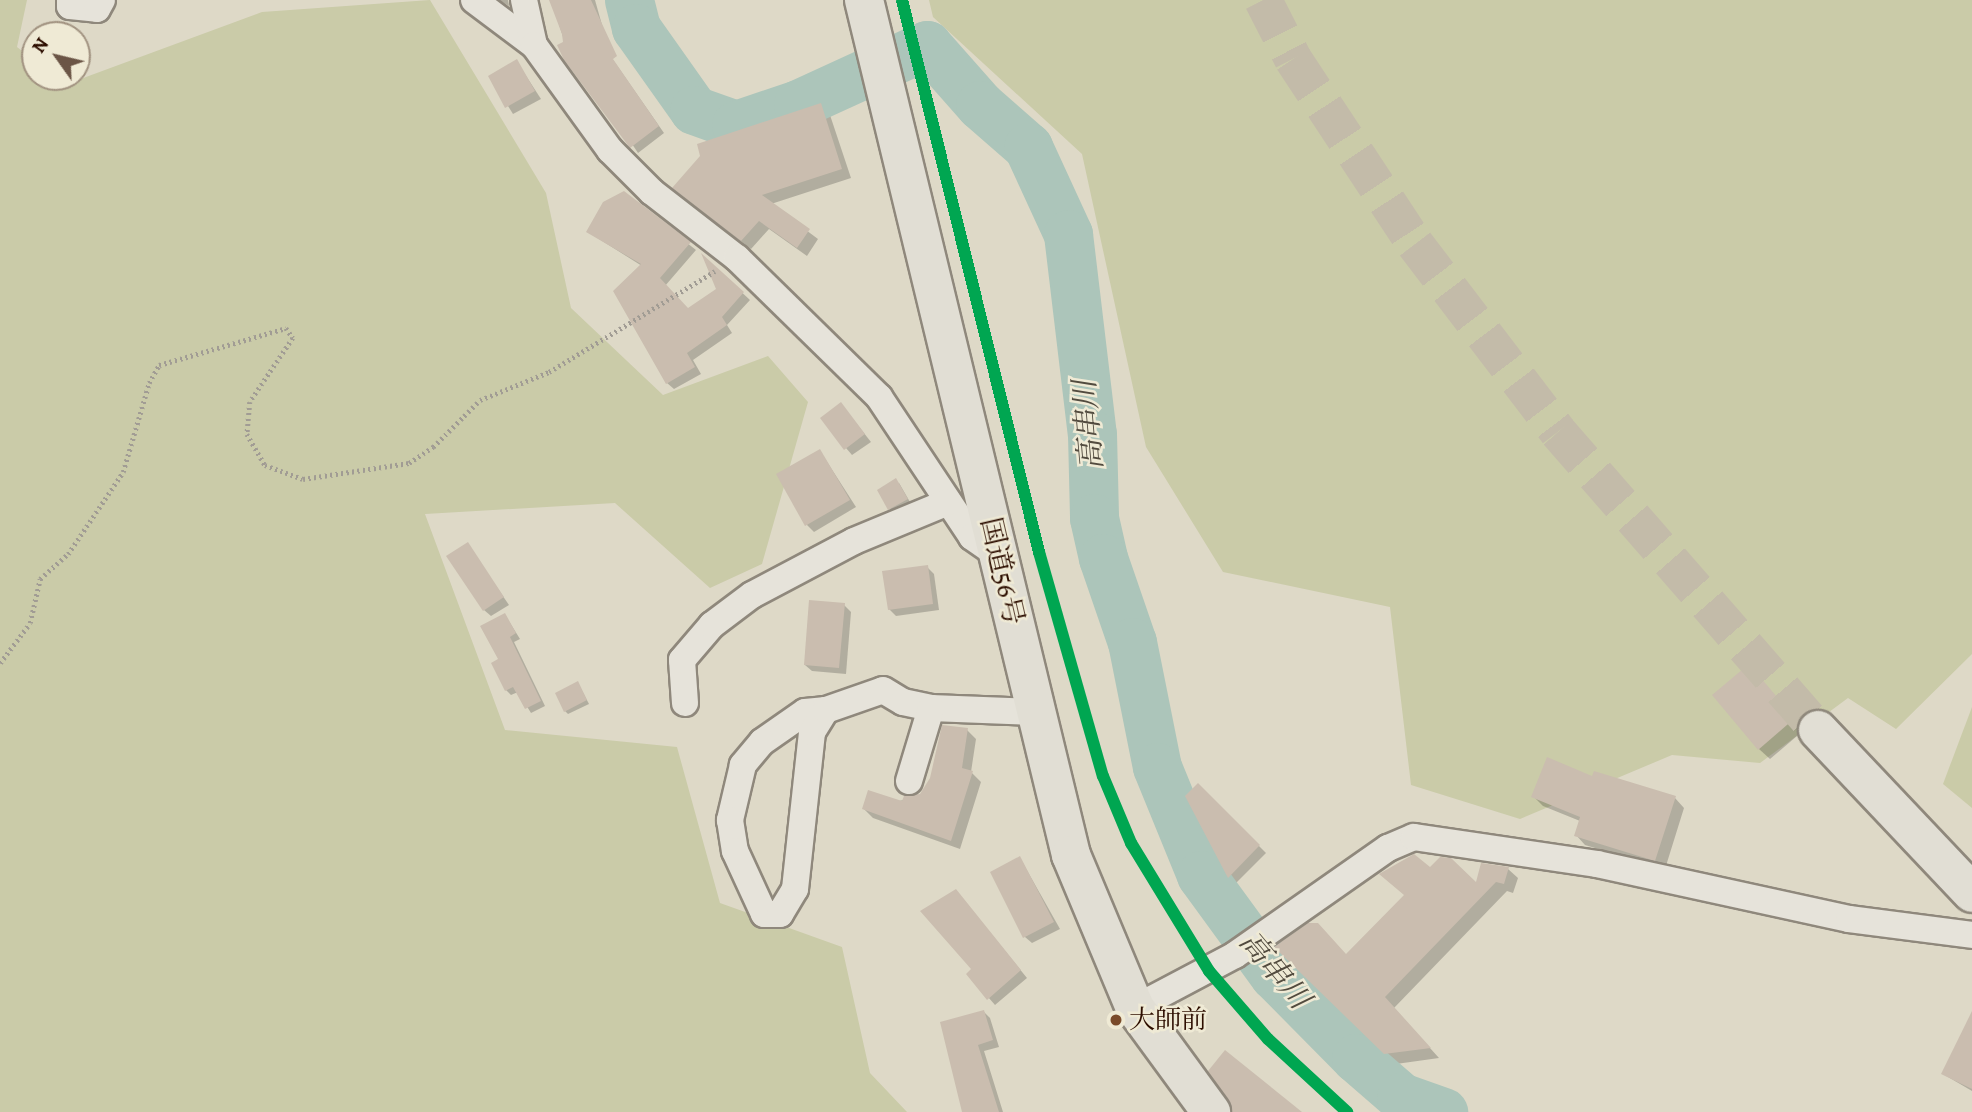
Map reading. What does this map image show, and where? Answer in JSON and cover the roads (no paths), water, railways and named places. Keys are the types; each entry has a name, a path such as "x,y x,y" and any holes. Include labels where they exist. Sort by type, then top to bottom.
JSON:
{"highway":[{"name":"国道56号","path":"866,10 1072,855 1135,1008 1211,1112"},
{"path":"1818,730 1972,893"}],"street":[{"path":"70,0 70,6 97,9 102,0"},
{"path":"474,0 534,45 610,150 652,192 737,258 878,397 972,537 999,556"},
{"path":"524,0 534,45"},
{"path":"685,703 682,660 712,625 752,595 854,541 948,502"},
{"path":"826,710 811,732 795,889 780,914 764,914 735,851 730,820 743,765 762,742 805,712 826,710 883,690 903,702 931,708 1035,712"},
{"path":"909,780 931,708"},
{"path":"1135,1008 1236,955 1388,848 1414,837 1597,864 1849,919 1970,937"}],"waterway":[{"name":"高串川","path":"629,0 636,28 694,110 736,125 798,104 927,45 980,105 1028,147 1068,234 1092,434 1094,518 1103,558 1132,642 1157,767 1201,875 1274,975 1356,1058 1401,1097 1443,1112"}],"tunnel":[{"path":"1263,0 1293,59 1415,244 1558,432 1818,730"}],"place":[{"name":"大師前","path":"1116,1020"}]}
